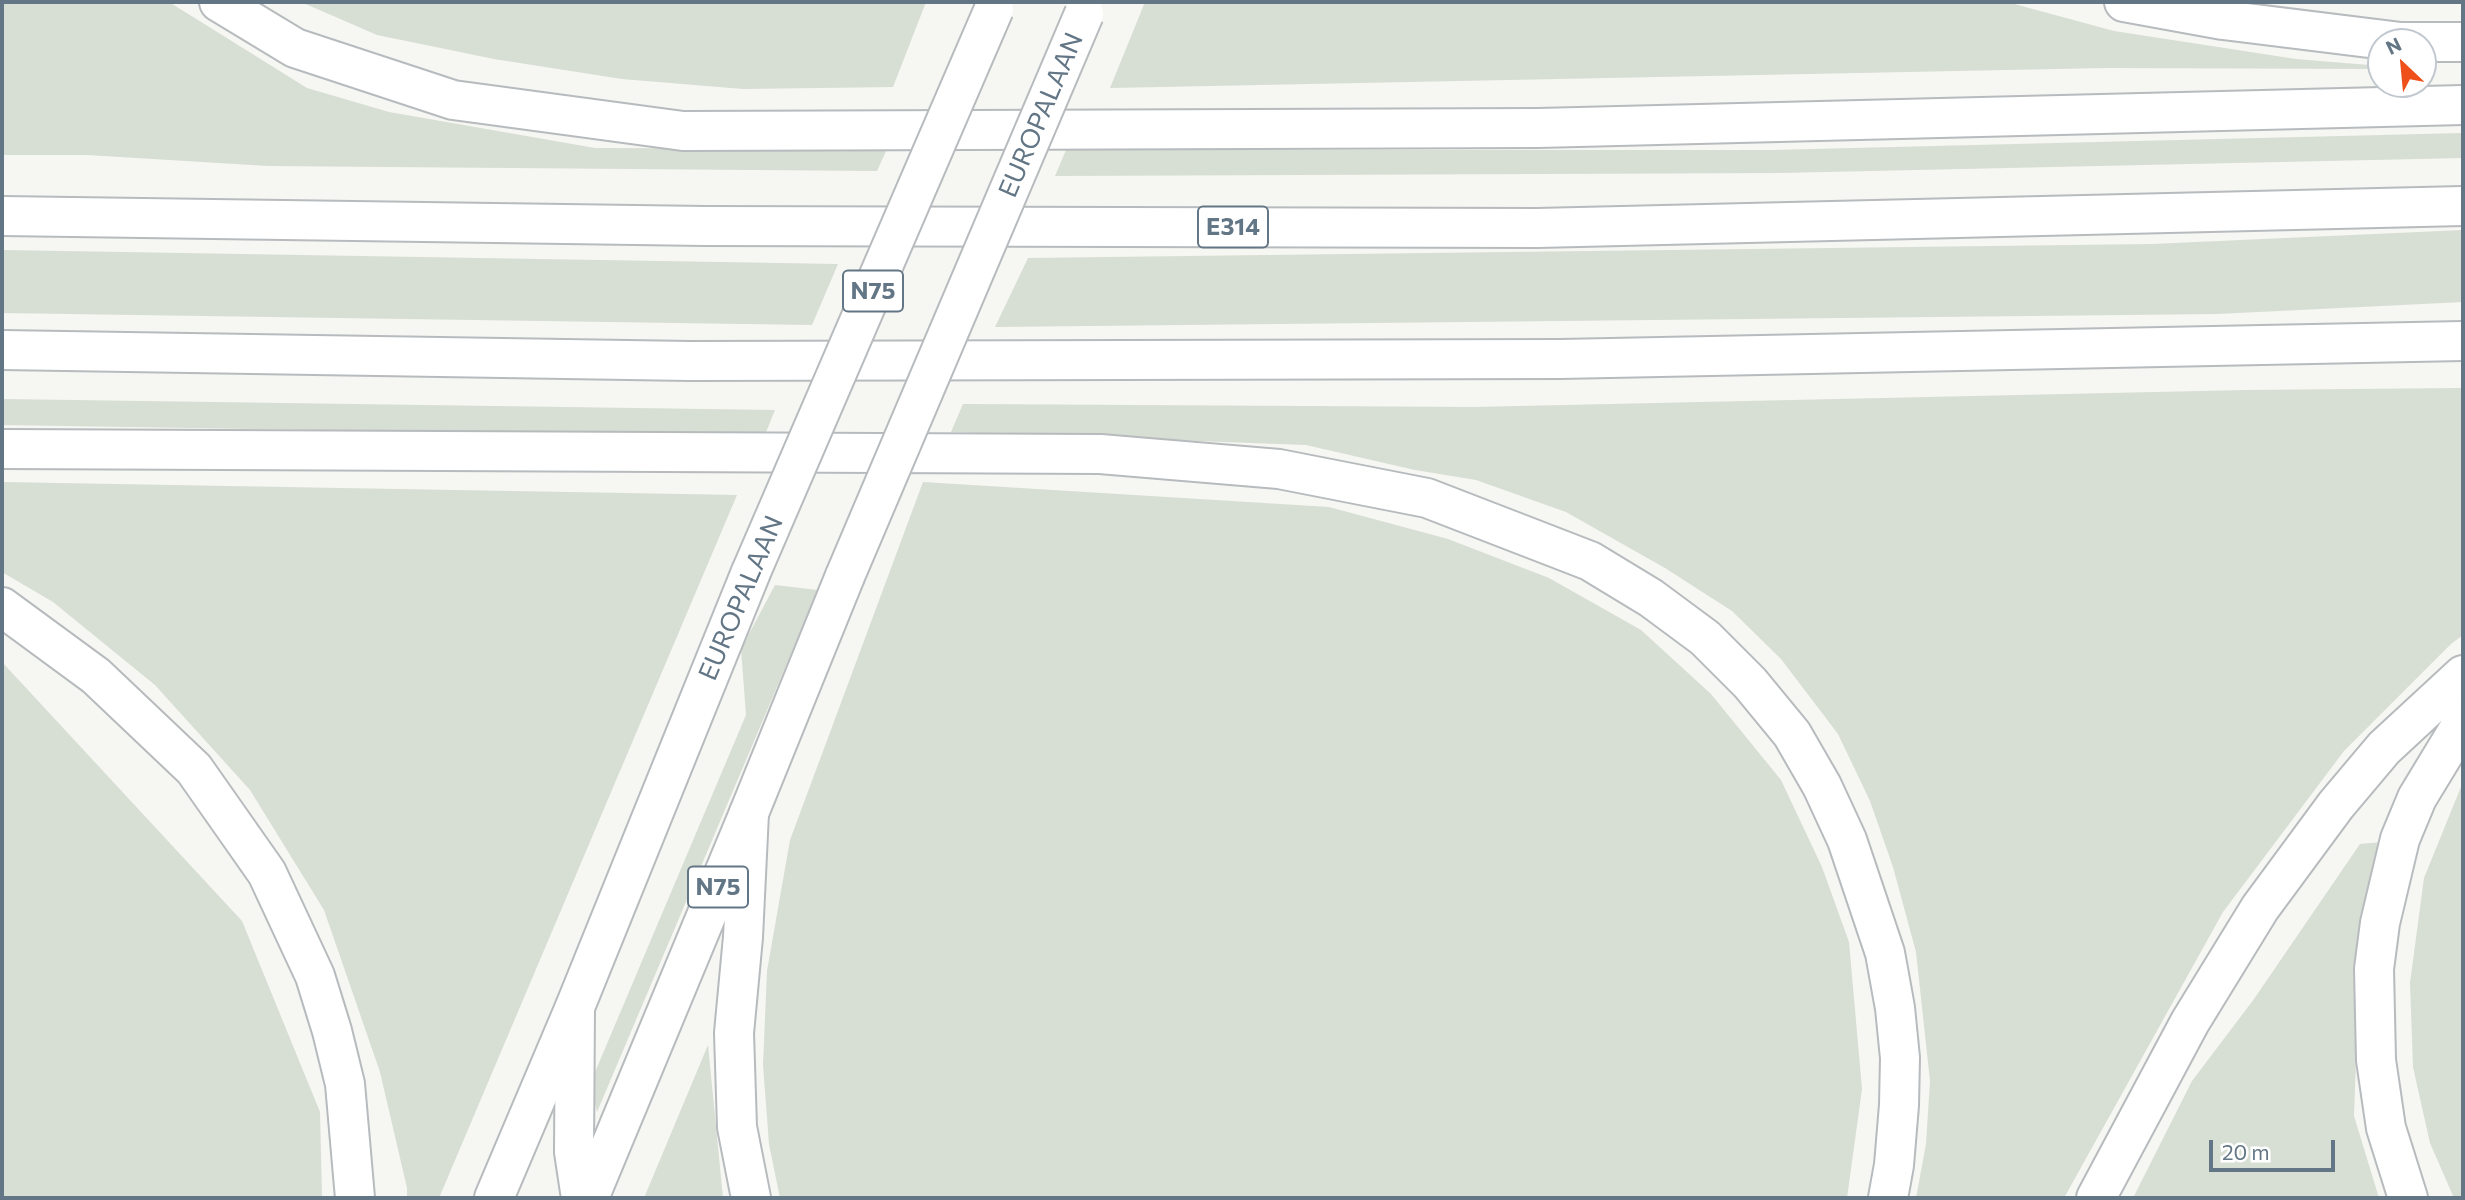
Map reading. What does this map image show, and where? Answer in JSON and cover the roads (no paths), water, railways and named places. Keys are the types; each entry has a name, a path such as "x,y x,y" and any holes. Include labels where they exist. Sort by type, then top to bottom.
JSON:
{"highway":[{"path":"219,2 295,48 453,100 683,131 1538,128 2463,105"},
{"path":"2124,2 2223,20 2401,42 2463,42"},
{"name":"EUROPALAAN","path":"494,1198 575,1007 751,572 996,6"},
{"name":"EUROPALAAN","path":"589,1198 845,576 1086,8"},
{"name":"E314","path":"2,216 719,226 1537,228 2463,206"},
{"path":"2,350 690,361 1560,359 2463,341"},
{"path":"2,449 1100,454 1279,469 1427,498 1590,561 1651,598 1705,638 1750,683 1791,734 1822,786 1847,840 1885,953 1895,1007 1899,1105 1895,1165 1888,1198"},
{"path":"2,607 96,676 194,769 267,873 315,976 332,1031 345,1084 355,1198"},
{"path":"2096,1198 2190,1022 2260,908 2336,805 2384,748 2463,675"},
{"path":"2408,1198 2386,1128 2376,1060 2374,969 2388,884 2400,839 2417,798 2463,722"},
{"path":"749,813 743,937 734,1032 737,1127 751,1198"},
{"path":"575,1007 574,1152 581,1198"}]}
